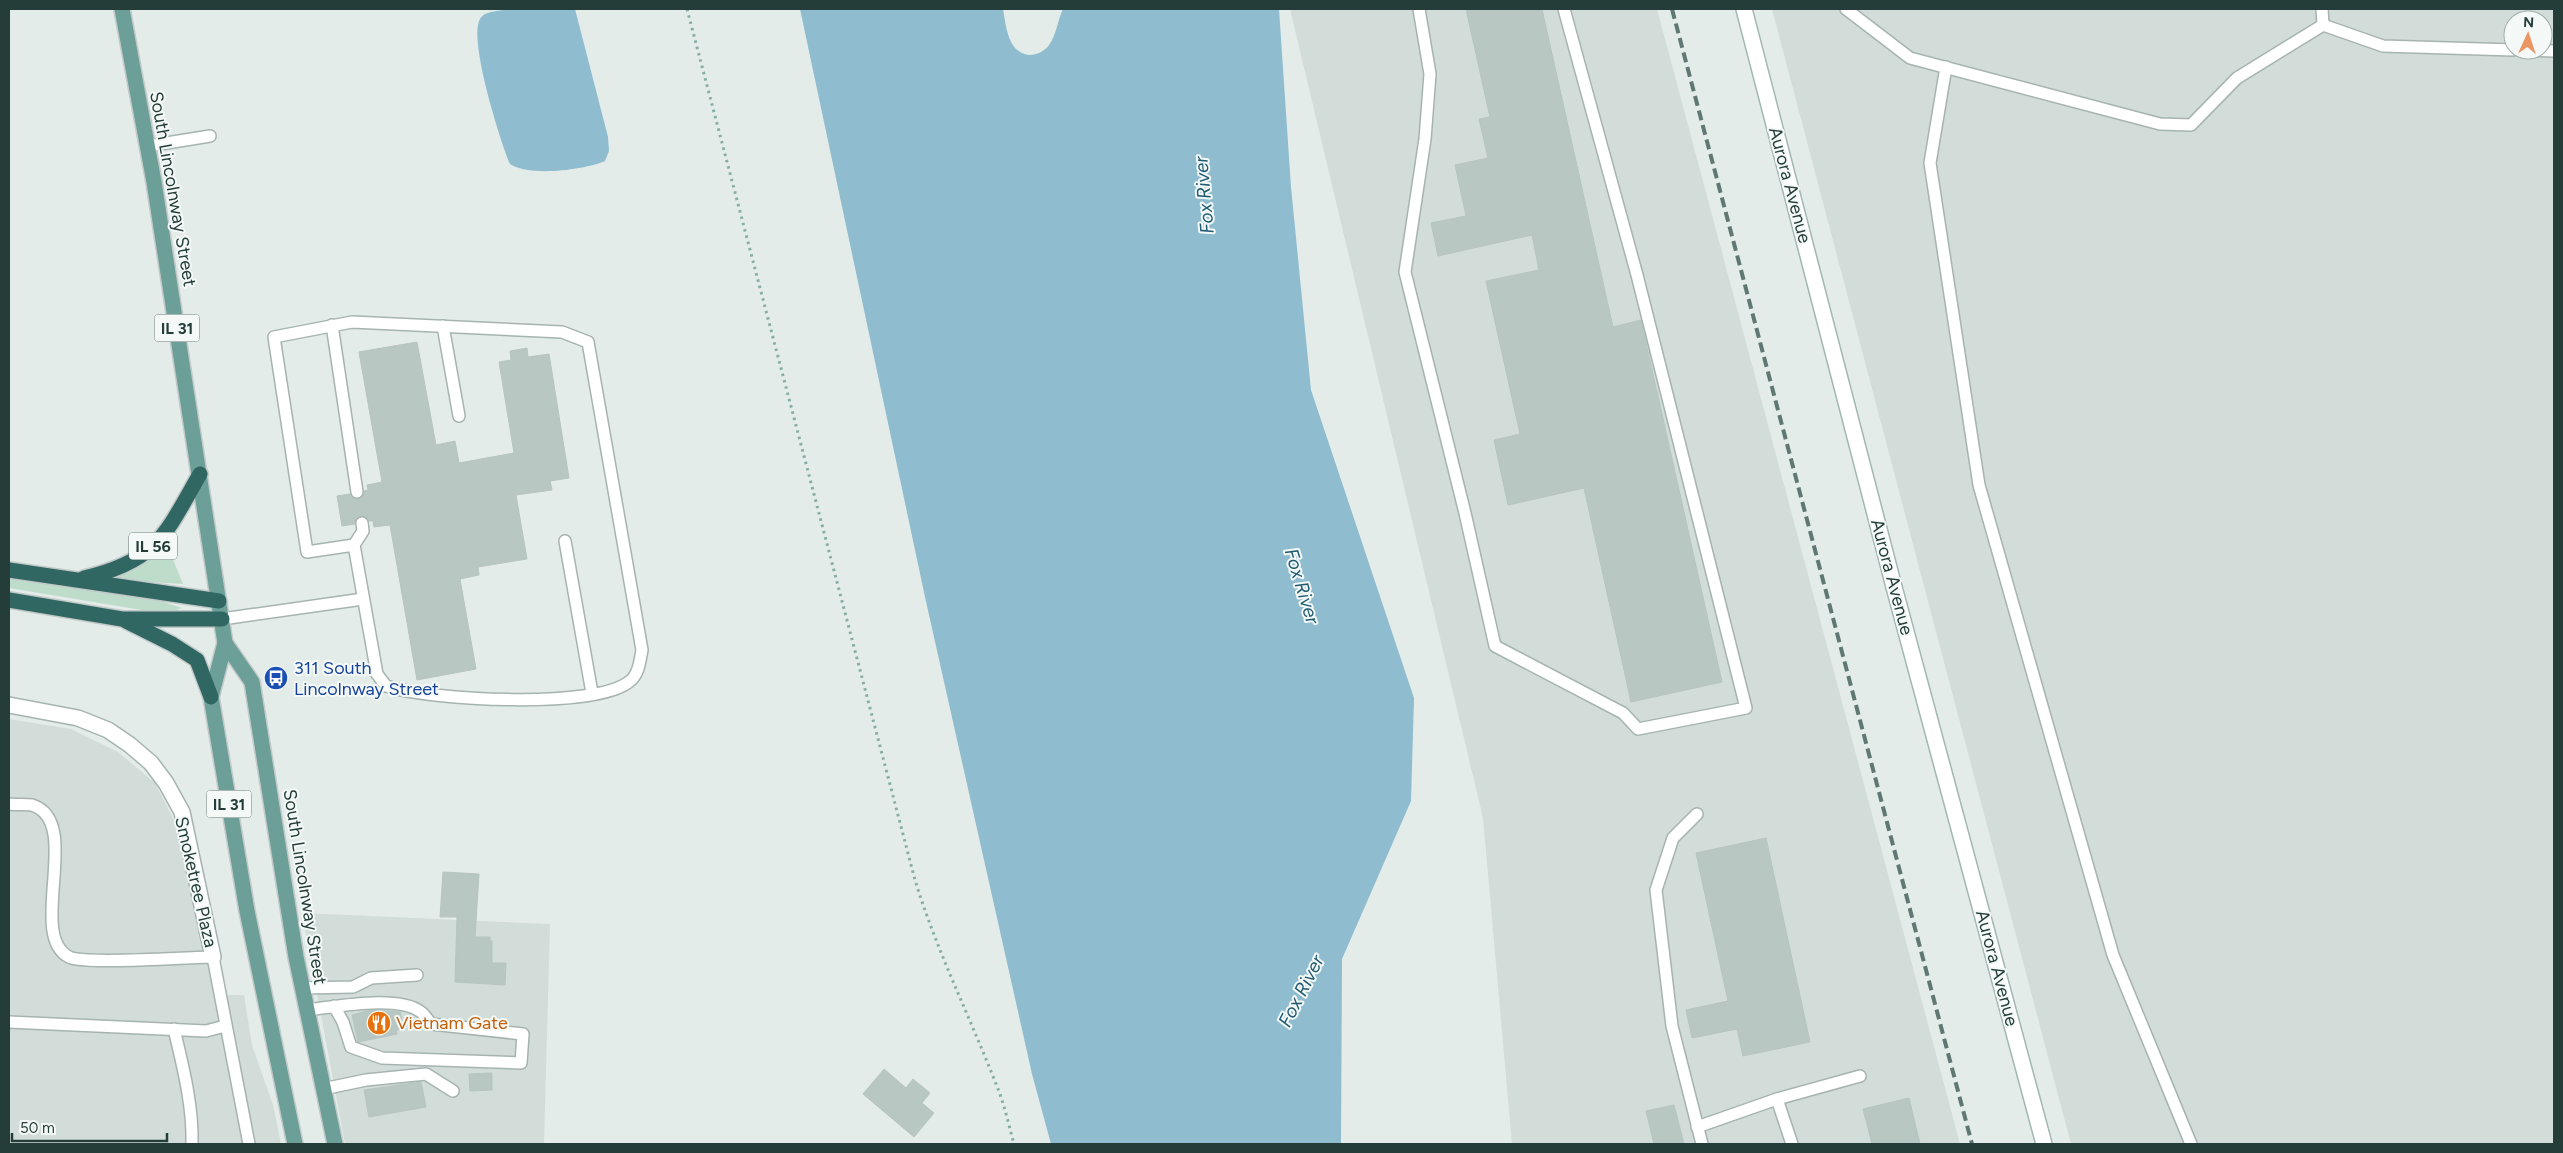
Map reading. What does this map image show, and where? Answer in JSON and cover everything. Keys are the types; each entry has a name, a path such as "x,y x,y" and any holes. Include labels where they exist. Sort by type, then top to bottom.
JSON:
{"highway":[{"name":"IL 56","path":"9,570 75,580 115,570 141,557 166,534 200,474"},
{"path":"75,580 219,601"},
{"path":"9,600 122,619 222,619"},
{"path":"122,619 172,644 196,660 211,697"}],"main road":[{"name":"South Lincolnway Street","path":"122,9 148,146 222,619 225,643 211,697 247,911 295,1144"},
{"name":"Aurora Avenue","path":"1744,9 1894,587 2044,1144"},
{"name":"South Lincolnway Street","path":"225,643 252,682 302,988 335,1144"},
{"name":"Smoketree Plaza","path":"9,706 78,718 108,730 130,745 161,776 182,812 213,956"}],"lane":[{"path":"1419,9 1430,74 1425,138 1405,272 1465,513 1495,646 1623,713 1638,729 1746,708 1637,275 1564,9"},
{"path":"1846,9 1910,58 2160,124 2191,125 2237,78 2323,25"},
{"path":"2322,9 2323,25"},
{"path":"2323,25 2383,46 2503,50"},
{"path":"1946,67 1930,162 1979,485 2113,955 2191,1144"},
{"path":"148,146 210,136"},
{"path":"354,545 307,552 274,336 352,322 562,332 588,342 642,650 639,665 632,680 619,689 545,701 435,696 386,686 376,674 354,545 363,531 362,522"},
{"path":"332,326 357,492"},
{"path":"443,326 459,416"},
{"path":"565,541 592,693"},
{"path":"222,619 363,599"},
{"path":"9,804 32,806 45,815 55,833 52,929 56,947 69,958 90,960 213,956 249,1144"},
{"path":"1697,814 1673,838 1656,890 1672,1026 1702,1144"},
{"path":"302,988 353,986 371,978 417,975"},
{"path":"306,1010 334,1006 404,1004 421,1012 432,1024 523,1034 521,1063 382,1058 361,1052 351,1046 343,1022 334,1006"},
{"path":"9,1022 206,1031 225,1026"},
{"path":"174,1029 187,1086 192,1124 192,1144"},
{"path":"323,1089 366,1080 426,1074 453,1091"},
{"path":"1697,1127 1777,1099 1860,1076"},
{"path":"1777,1099 1792,1144"}],"path":[{"path":"687,9 915,880 929,926 955,982 999,1092 1014,1144"}],"shaded area":[{"path":"1290,9 1657,9 1960,1144 1512,1144 1483,818"},
{"path":"1772,9 2554,9 2554,1144 2071,1144"},
{"path":"9,719 71,729 118,752 155,783 178,828 215,995 244,995 252,1045 273,1105 281,1144 9,1144"},
{"path":"302,913 550,924 544,1144 345,1144"}],"green space":[{"path":"167,545 183,584 118,580 117,576 144,564"},
{"path":"9,579 154,599 182,608 168,613 154,612 9,588"}],"water":[{"path":"507,9 575,9 608,137 609,151 605,161 584,167 557,171 530,170 510,164 499,134 487,90 478,47 477,30 482,16"},
{"name":"Fox River","path":"800,9 1003,9 1012,44 1022,53 1029,55 1040,52 1049,45 1063,9 1279,9 1291,187 1311,390 1414,698 1411,801 1342,959 1341,1144 1051,1144 1032,1074 925,597"}],"building":[{"path":"1466,9 1542,9 1613,327 1641,320 1722,682 1631,702 1584,488 1508,505 1494,440 1520,434 1486,281 1539,270 1532,235 1438,256 1431,223 1466,216 1455,165 1488,158 1479,119 1490,117"},
{"path":"417,342 436,445 455,441 459,463 514,453 499,362 511,360 510,351 527,348 528,357 549,354 569,478 550,481 552,490 516,495 527,559 478,567 479,575 460,579 476,669 417,680 390,525 374,527 373,521 369,521 362,516 357,517 355,524 342,526 337,496 350,494 354,499 359,499 364,495 364,491 368,490 367,485 382,482 359,352"},
{"path":"1766,838 1810,1042 1743,1056 1737,1029 1692,1038 1686,1010 1728,1001 1696,853"},
{"path":"443,872 479,874 475,937 490,937 490,941 492,941 492,963 506,963 505,985 455,982 457,917 440,917"},
{"name":"Vietnam Gate","path":"371,1010 400,1012 404,1029 396,1030 397,1034 358,1042 352,1015"},
{"path":"884,1069 906,1088 913,1079 930,1093 922,1103 934,1113 914,1137 863,1094"},
{"path":"492,1073 492,1090 470,1091 469,1074"},
{"path":"421,1082 426,1107 369,1117 364,1090"},
{"path":"1909,1098 1920,1144 1872,1144 1863,1109"},
{"path":"1674,1105 1684,1144 1654,1144 1646,1111"}],"railway":[{"path":"1672,9 1972,1144"}],"place":[{"name":"311 South Lincolnway Street","path":"276,678"},
{"name":"Vietnam Gate","path":"379,1023"}]}
